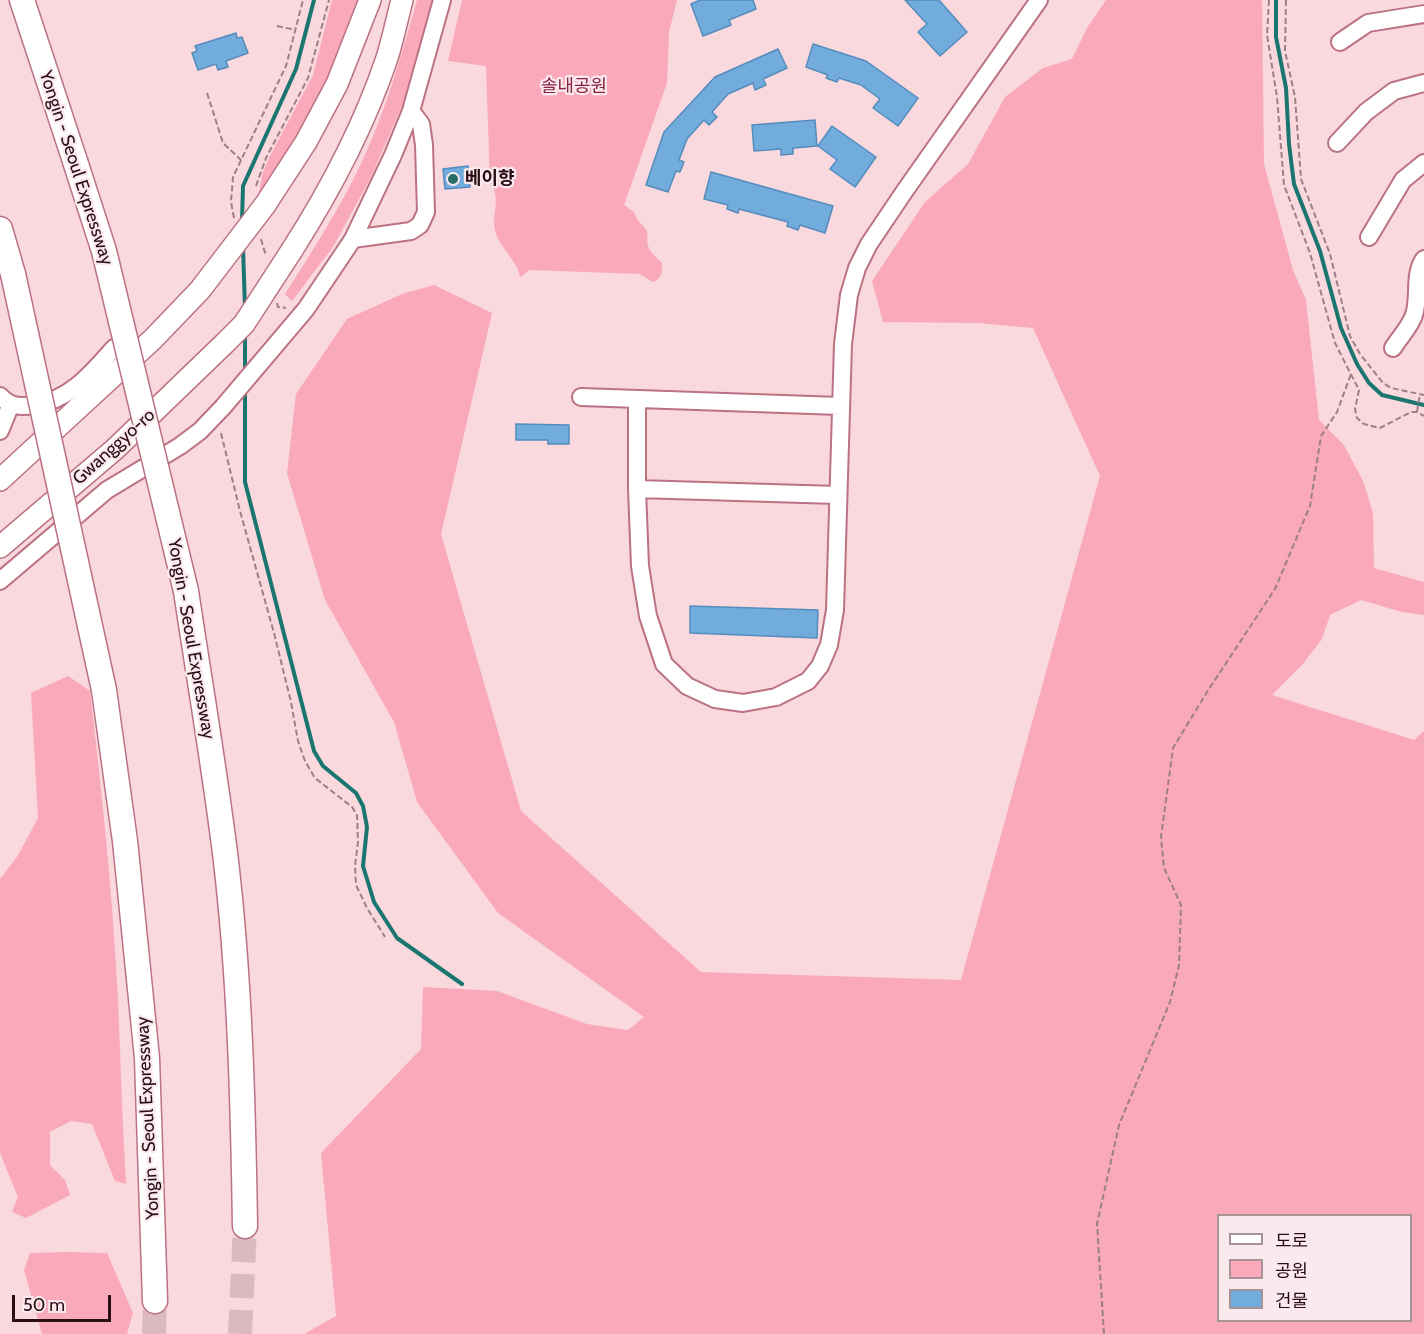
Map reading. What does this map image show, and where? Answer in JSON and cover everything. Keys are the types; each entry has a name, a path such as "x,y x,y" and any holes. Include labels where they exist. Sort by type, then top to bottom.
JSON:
{"highway":[{"name":"Yongin - Seoul Expressway","path":"22,0 104,251 186,591 225,854 236,977 243,1118 245,1226"},
{"name":"Yongin - Seoul Expressway","path":"0,229 13,274 104,690 125,841 147,1058 155,1301"}],"main road":[{"path":"0,480 153,339 200,290 265,206 306,142 337,84 370,0"},
{"name":"Gwanggyo-ro","path":"0,547 115,449 244,324 325,198 360,127 387,57 402,0"}],"street":[{"path":"0,581 107,490 180,446 200,431 306,309 353,239 393,155 411,111 442,0"},
{"path":"637,400 640,566 648,616 664,664 687,686 715,699 743,703 776,697 808,681 820,666 829,645 835,610 843,344 848,304 857,268 869,244 904,192 1040,0"},
{"path":"1340,42 1368,23 1424,14"},
{"path":"1337,142 1366,112 1394,92 1424,83"},
{"path":"353,239 411,231 420,225 426,212 424,145 421,124 411,111"},
{"path":"1369,237 1403,180 1424,163"},
{"path":"1393,348 1413,317 1418,297 1418,268 1424,259"},
{"path":"0,431 5,400 29,406 45,404 68,394 90,376 114,348"},
{"path":"581,397 840,406"},
{"path":"637,489 837,495"}],"path":[{"path":"235,221 231,189 241,160 286,66 303,0"},
{"path":"1269,0 1267,35 1277,97 1284,185 1310,253 1335,343 1359,390 1355,400 1357,418 1364,424 1380,428 1398,418 1417,412 1424,416"},
{"path":"1286,0 1285,51 1295,97 1301,179 1330,254 1350,336 1360,354 1383,383 1391,388 1424,395"},
{"path":"277,26 296,30"},
{"path":"207,93 222,143 241,160"},
{"path":"1104,1334 1097,1224 1119,1125 1170,1002 1179,965 1181,904 1164,868 1161,837 1173,748 1275,589 1310,506 1321,436 1337,412 1351,374"},
{"path":"1417,412 1420,394"},
{"path":"217,413 240,511 291,702 297,741 315,778 352,807 357,815 356,885 385,937"}],"green space":[{"path":"332,0 363,0 338,60 306,124 258,197 263,172 269,158 313,75"},
{"path":"417,0 432,0 408,92 371,177 333,247 292,301 285,294 333,217 376,129"},
{"name":"솔내공원","path":"462,0 677,0 669,32 667,83 624,205 634,212 645,228 649,248 662,263 661,275 656,281 653,282 640,274 530,270 520,277 497,236 494,224 496,200 490,183 486,66 448,61"},
{"path":"1106,0 1262,0 1264,164 1293,270 1306,300 1319,420 1344,445 1363,481 1373,513 1374,568 1424,582 1424,615 1402,612 1361,600 1330,615 1322,639 1302,665 1272,695 1414,740 1424,731 1424,1334 304,1334 336,1316 321,1153 421,1049 423,987 497,991 587,1024 628,1030 644,1017 498,913 417,802 394,722 325,600 287,473 296,394 347,319 402,294 434,285 492,313 441,534 521,811 701,972 961,980 1100,476 1033,328 978,323 883,322 872,281 925,202 968,164 1005,97 1043,68 1072,59 1087,28"},
{"path":"68,676 90,691 113,923 126,1184 115,1181 92,1124 71,1121 50,1132 50,1165 65,1180 70,1195 26,1218 12,1212 18,1197 0,1153 0,879 17,857 38,818 31,693"},
{"path":"30,1253 107,1253 133,1313 127,1334 42,1334 24,1270"}],"building":[{"path":"700,0 753,0 756,9 729,20 731,25 703,36 691,4"},
{"path":"905,0 939,0 967,32 940,56 918,32 927,24"},
{"path":"236,33 237,38 242,37 248,53 226,61 228,67 218,70 216,64 198,70 192,53 197,51 195,46"},
{"path":"813,44 866,61 918,98 898,126 873,108 880,99 861,85 839,78 837,82 826,78 828,75 806,67"},
{"path":"778,49 787,68 763,79 766,85 755,90 753,83 728,94 712,112 717,117 709,125 704,120 687,139 679,160 684,162 680,172 676,171 668,192 646,185 664,132 715,77"},
{"path":"815,120 817,146 793,148 793,154 781,155 781,149 754,151 752,125"},
{"path":"832,126 876,157 855,187 830,169 837,160 818,146"},
{"path":"468,166 470,187 445,189 443,169"},
{"path":"711,172 833,206 825,233 800,225 798,230 787,226 788,222 739,209 738,213 727,209 728,205 704,199"},
{"path":"516,424 569,425 569,444 548,444 548,440 516,440"},
{"path":"690,606 818,610 817,638 690,633"}],"waterway":[{"path":"242,221 243,186 296,69 314,0"},
{"path":"1276,0 1276,37 1286,88 1294,184 1320,251 1341,328 1357,364 1369,383 1382,395 1424,405"},
{"path":"243,247 245,308"},
{"path":"245,334 245,371"},
{"path":"245,391 245,482 314,751 323,766 356,793 363,806 367,827 363,866 374,902 397,938 462,984"}],"tunnel":[{"path":"240,1334 245,1226"},
{"path":"154,1334 155,1301"}],"place":[{"name":"베이향","path":"453,179"}]}
